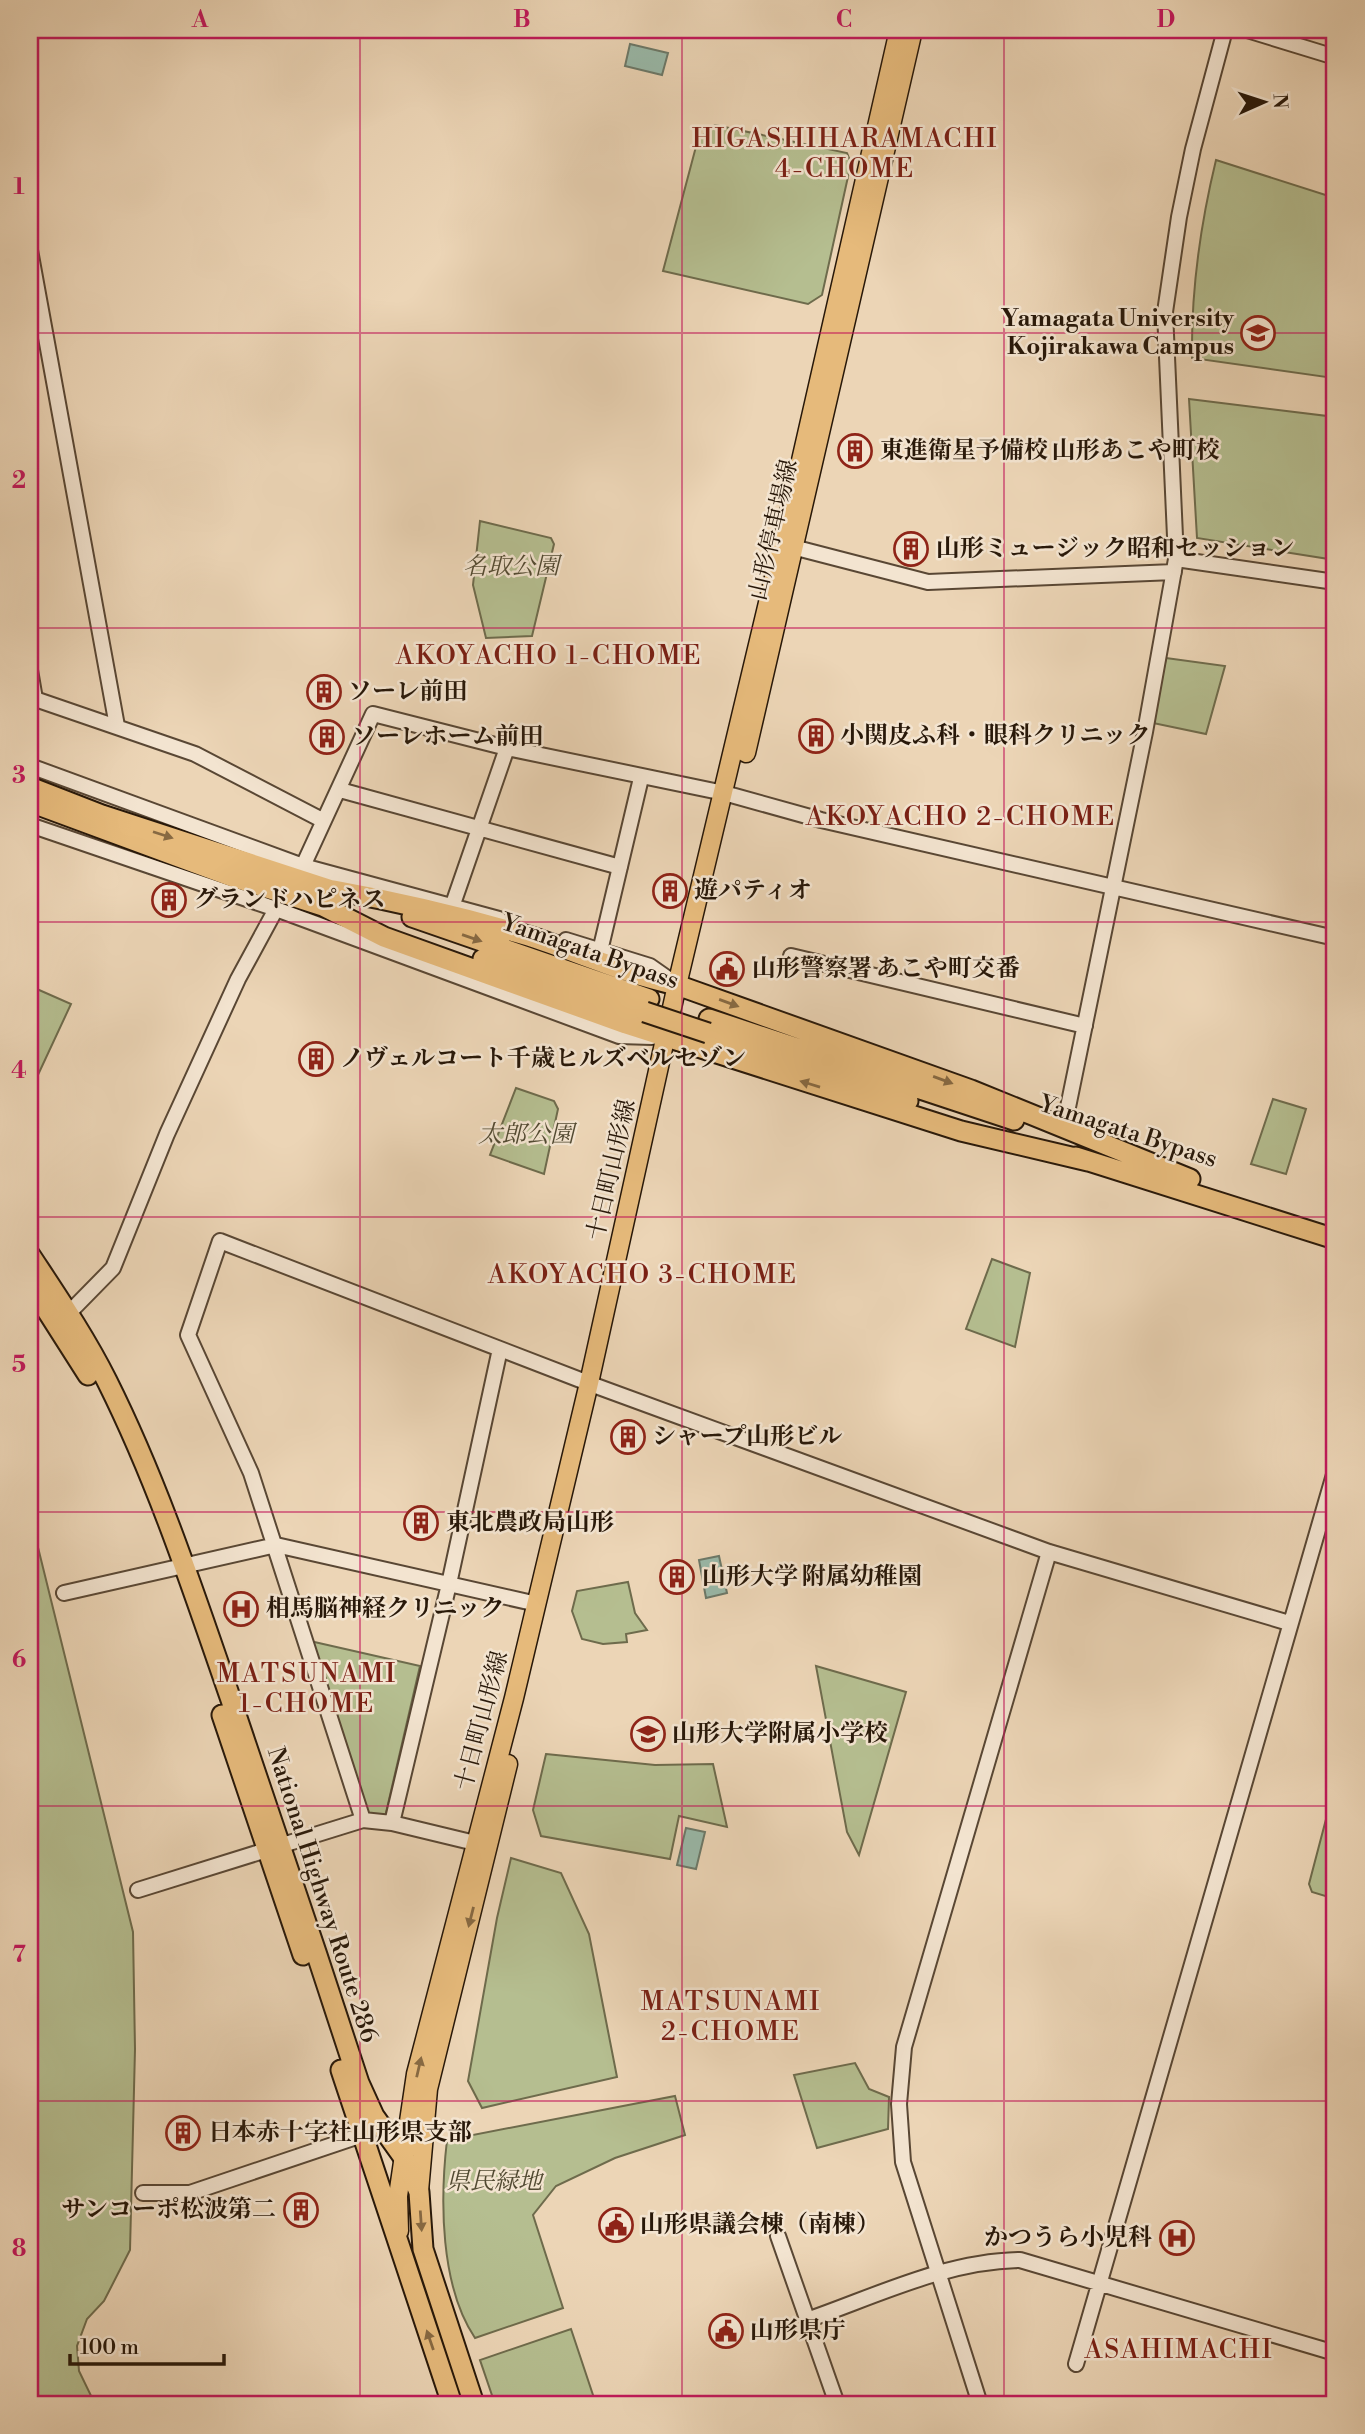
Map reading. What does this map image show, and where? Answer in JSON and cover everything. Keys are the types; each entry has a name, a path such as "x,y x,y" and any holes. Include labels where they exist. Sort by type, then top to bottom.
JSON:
{"highway":[{"path":"30,778 104,823"},
{"name":"Yamagata Bypass","path":"30,787 104,823"},
{"name":"Yamagata Bypass","path":"30,802 104,823 709,1026 1088,1161 1335,1239"},
{"path":"30,812 104,823"},
{"path":"329,898 405,903 516,933 648,979 683,987 971,1090 1190,1179"},
{"path":"329,898 384,937 672,1038 961,1131 1088,1161"},
{"name":"Yamagata Bypass","path":"709,1026 1335,1227"},
{"name":"National Highway Route 286","path":"30,1255 133,1463 178,1566 359,2083 374,2116 404,2158 419,2192 423,2249 474,2404"},
{"name":"National Highway Route 286","path":"30,1284 63,1319"},
{"name":"National Highway Route 286","path":"275,1849 362,2135 452,2404"}],"main road":[{"name":"山形停車場線","path":"789,546 899,30"},
{"name":"山形停車場線","path":"672,1038 913,30"},
{"name":"十日町山形線","path":"419,2192 419,2162 428,2089 497,1812 672,1038"},
{"name":"十日町山形線","path":"402,2256 397,2214 416,2074 593,1385"},
{"path":"374,2116 386,2123 395,2123 412,2108"}],"street":[{"path":"1067,1112 1175,566 1165,312 1179,217 1193,149 1225,30"},
{"path":"1247,30 1335,57"},
{"path":"30,250 117,726"},
{"path":"789,546 928,582 1175,566 1335,582"},
{"path":"30,670 35,699 195,754 322,820"},
{"path":"303,866 373,714 507,748 730,795 821,820 1335,938"},
{"path":"453,904 507,748"},
{"path":"30,766 303,866 453,904 650,966 683,987"},
{"path":"600,951 641,778"},
{"path":"340,790 620,867"},
{"path":"30,825 276,909 619,1036 672,1038"},
{"path":"63,1319 113,1268 167,1134 239,979 276,909"},
{"path":"791,956 1085,1026"},
{"path":"363,1820 251,1473 188,1335 220,1241 593,1385 1049,1552 1289,1623"},
{"path":"392,1823 449,1584 500,1349"},
{"path":"1076,2364 1335,1471"},
{"path":"64,1593 275,1545 537,1604"},
{"path":"980,2404 903,2162 898,2104 904,2047 1049,1552"},
{"path":"138,1890 363,1820 392,1823 475,1843"},
{"path":"143,2193 190,2193 362,2135"},
{"path":"778,2236 836,2404"},
{"path":"807,2320 939,2273 992,2261 1020,2260 1335,2353"}],"green space":[{"path":"715,125 847,153 851,163 822,295 808,304 663,271 698,139"},
{"path":"1216,160 1335,198 1335,328 1326,377 1192,358 1198,258"},
{"path":"1189,399 1335,417 1335,560 1197,538"},
{"name":"名取公園","path":"480,521 551,538 554,544 532,636 486,638 473,585"},
{"path":"1166,658 1225,666 1206,734 1153,723"},
{"path":"30,986 71,1004 30,1092"},
{"name":"太郎公園","path":"516,1088 554,1101 558,1109 544,1174 490,1155"},
{"path":"1273,1099 1306,1109 1286,1174 1251,1164"},
{"path":"992,1259 1030,1273 1015,1347 966,1329"},
{"path":"30,1515 133,1932 135,2049 130,2250 104,2301 87,2319 77,2346 79,2371 95,2404 30,2404"},
{"path":"628,1582 635,1613 647,1630 626,1634 627,1642 603,1644 582,1639 572,1611 577,1591"},
{"path":"310,1641 420,1666 385,1817 367,1814"},
{"path":"816,1666 906,1692 859,1855 847,1832"},
{"path":"546,1754 655,1765 713,1764 727,1827 679,1816 670,1859 541,1836 533,1810"},
{"path":"1335,1785 1335,1899 1312,1892 1309,1884"},
{"path":"511,1858 561,1873 589,1934 617,2077 482,2108 468,2081 497,1918"},
{"path":"855,2063 869,2089 889,2097 888,2129 817,2148 794,2075"},
{"name":"県民緑地","path":"675,2096 685,2135 615,2158 556,2186 533,2215 563,2308 475,2338 463,2317 455,2294 445,2242 447,2140"},
{"path":"571,2329 596,2404 495,2404 480,2360"}],"shaded area":[{"path":"630,44 668,53 662,75 625,66"},
{"path":"719,1556 727,1593 706,1598 699,1560"},
{"path":"686,1828 705,1832 696,1869 677,1865"}],"place":[{"name":"Yamagata University Kojirakawa Campus","path":"1258,333"},
{"name":"東進衛星予備校 山形あこや町校","path":"855,451"},
{"name":"山形ミュージック昭和セッション","path":"911,549"},
{"name":"ソーレ前田","path":"324,692"},
{"name":"小関皮ふ科・眼科クリニック","path":"816,736"},
{"name":"ソーレホーム前田","path":"327,737"},
{"name":"遊パティオ","path":"670,891"},
{"name":"グランドハピネス","path":"169,900"},
{"name":"山形警察署 あこや町交番","path":"727,969"},
{"name":"ノヴェルコート千歳ヒルズベルセゾン","path":"316,1059"},
{"name":"シャープ山形ビル","path":"628,1437"},
{"name":"東北農政局山形","path":"421,1523"},
{"name":"山形大学 附属幼稚園","path":"677,1577"},
{"name":"相馬脳神経クリニック","path":"241,1609"},
{"name":"山形大学附属小学校","path":"648,1734"},
{"name":"日本赤十字社山形県支部","path":"183,2133"},
{"name":"サンコーポ松波第二","path":"301,2210"},
{"name":"山形県議会棟（南棟）","path":"616,2225"},
{"name":"かつうら小児科","path":"1177,2238"},
{"name":"山形県庁","path":"726,2331"}],"district":[{"name":"HIGASHIHARAMACHI 4-CHOME","path":"845,154"},
{"name":"AKOYACHO 1-CHOME","path":"549,656"},
{"name":"AKOYACHO 2-CHOME","path":"961,817"},
{"name":"AKOYACHO 3-CHOME","path":"643,1275"},
{"name":"MATSUNAMI 1-CHOME","path":"307,1689"},
{"name":"MATSUNAMI 2-CHOME","path":"731,2017"},
{"name":"ASAHIMACHI","path":"1179,2350"}]}
